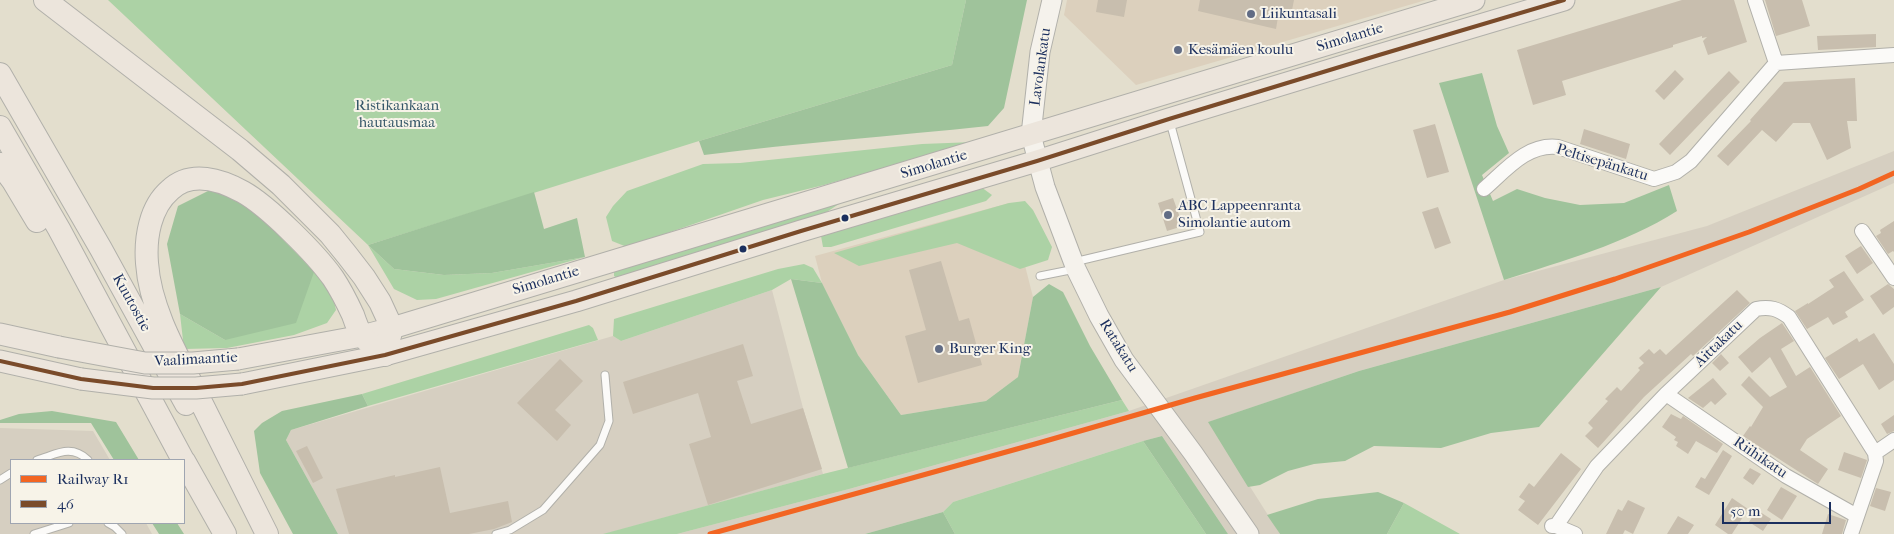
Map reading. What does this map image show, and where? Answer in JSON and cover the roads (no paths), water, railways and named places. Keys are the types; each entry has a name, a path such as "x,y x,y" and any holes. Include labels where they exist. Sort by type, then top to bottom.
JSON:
{"highway":[{"path":"45,0 240,150 280,185 330,234 347,255 369,286 392,328 385,354 362,336 347,301 332,277 270,212 244,193 212,180 204,178 192,179 172,188 156,207 146,247 146,263 154,299 174,349 267,534"},
{"name":"Kuutostie","path":"0,74 101,249 257,534"},
{"name":"Kuutostie","path":"0,127 64,237 180,455"},
{"path":"0,164 13,182 180,455"},
{"name":"Kuutostie","path":"185,464 225,534"}],"main road":[{"name":"Lavolankatu","path":"1032,135 1040,52 1052,0"},
{"name":"Simolantie","path":"392,328 1474,0"},
{"name":"Simolantie","path":"385,354 576,301 1564,0"},
{"name":"Ratakatu","path":"1032,135 1045,187 1074,266 1099,316 1124,360 1193,453 1249,534"},
{"name":"Vaalimaantie","path":"0,334 144,363 193,363 238,360 362,336 392,328"},
{"name":"Vaalimaantie","path":"0,361 81,379 153,388 196,388 242,384 385,354"}],"street":[{"path":"1755,0 1776,63 1894,55"},
{"name":"Peltisepänkatu","path":"1484,189 1525,154 1533,149 1550,146 1654,179 1668,176 1691,161 1776,63"},
{"path":"1862,231 1894,278"},
{"name":"Aittakatu","path":"1574,534 1554,526 1598,466 1666,394 1756,309 1768,306 1780,310 1789,317 1876,453"},
{"name":"Riihikatu","path":"1666,394 1786,476 1857,516"},
{"path":"1851,534 1876,461 1876,453 1894,440"}],"lane":[{"path":"1040,276 1200,232 1169,119"},
{"path":"496,534 510,530 543,510 600,445 609,421 605,375"},
{"path":"40,459 68,451 79,452 87,459"},
{"path":"34,534 67,524"},
{"path":"112,524 122,534"}],"rail line":[{"name":"R1","path":"710,534 1510,312 1615,279 1749,232 1859,189 1894,173"}],"place":[{"name":"Liikuntasali","path":"1251,14"},
{"name":"Kesämäen koulu","path":"1178,50"},
{"name":"ABC Lappeenranta Simolantie autom","path":"1168,215"},
{"name":"Burger King","path":"939,349"}],"park label":[{"name":"Ristikankaan hautausmaa","path":"397,114"}]}
